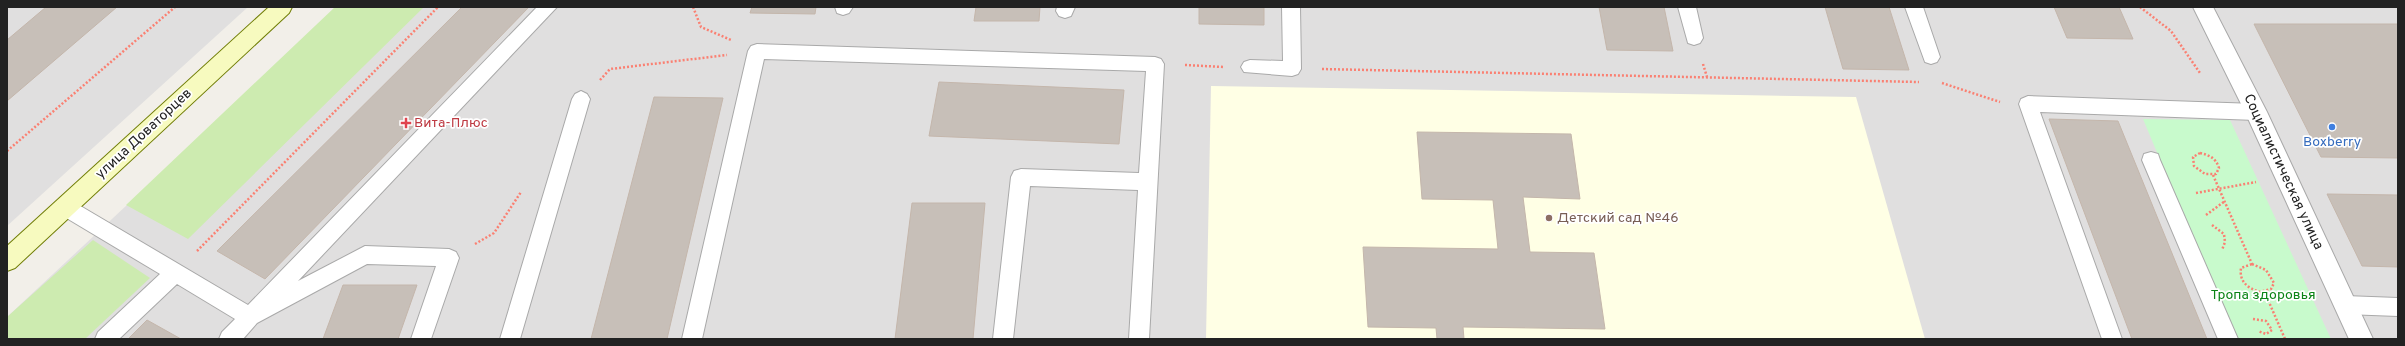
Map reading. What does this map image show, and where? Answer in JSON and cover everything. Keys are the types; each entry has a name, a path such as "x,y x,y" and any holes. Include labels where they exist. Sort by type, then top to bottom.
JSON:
{"main road":[{"name":"улица Доваторцев","path":"7,261 282,7"}],"street":[{"name":"Социалистическая улица","path":"2203,7 2256,112 2361,339"}],"lane":[{"path":"229,339 548,7"},
{"path":"1250,67 1292,69 1291,7"},
{"path":"1687,7 1694,38"},
{"path":"1914,7 1931,57"},
{"path":"692,339 757,51 1155,64 1139,339"},
{"path":"510,339 581,99"},
{"path":"2112,339 2028,104 2256,112"},
{"path":"2151,160 2228,339"},
{"path":"1003,339 1021,178 1148,182"},
{"path":"65,207 250,317"},
{"path":"250,317 364,255 449,258 421,339"},
{"path":"105,339 176,273"},
{"path":"2345,305 2398,307"}],"path":[{"path":"7,151 175,7"},
{"path":"176,273 438,7"},
{"path":"693,7 702,27 757,51"},
{"path":"581,99 610,69 757,51"},
{"path":"1155,64 1250,67"},
{"path":"1292,69 1922,82"},
{"path":"1938,82 1946,83 2030,112"},
{"path":"2200,154 2213,158 2219,168 2213,175 2205,174 2197,169 2192,163 2193,157 2200,154"},
{"path":"2213,175 2252,264 2265,270 2273,279 2273,287 2264,292 2251,289 2240,276 2241,268 2252,264"},
{"path":"2168,199 2259,182"},
{"path":"449,258 494,233 523,188"},
{"path":"2264,292 2285,339"},
{"path":"2251,315 2254,321 2253,326 2260,333 2270,333 2272,330 2266,321 2256,319 2254,321"}],"shaded area":[{"path":"7,7 248,7 7,226"},
{"path":"339,7 2398,7 2398,339 7,339 7,317"},
{"name":"Детский сад №46","path":"1211,86 1856,97 1925,339 1206,339"}],"green space":[{"path":"335,7 424,7 188,239 126,205"},
{"name":"Тропа здоровья","path":"2143,119 2230,120 2331,339 2235,339"},
{"path":"93,240 150,278 85,339 7,339 7,317"}],"building":[{"path":"46,7 117,7 7,101 7,40"},
{"path":"462,7 529,7 265,279 217,251"},
{"path":"752,7 816,7 815,14 750,13"},
{"path":"976,7 1040,7 1039,21 974,21"},
{"path":"1199,7 1264,7 1264,25 1199,24"},
{"path":"1599,7 1664,7 1673,51 1607,50"},
{"path":"1825,7 1889,7 1909,70 1843,69"},
{"path":"2054,7 2119,7 2133,39 2067,38"},
{"path":"2254,24 2398,24 2398,158 2321,157"},
{"path":"939,82 1124,90 1119,144 929,136"},
{"path":"654,97 723,98 667,339 591,339"},
{"path":"2049,119 2118,121 2207,339 2132,339"},
{"path":"1417,132 1571,134 1580,199 1523,197 1530,252 1594,253 1605,329 1463,327 1464,339 1437,339 1436,328 1368,327 1363,247 1498,249 1493,200 1422,199"},
{"path":"2327,194 2398,195 2398,267 2362,266"},
{"path":"912,203 985,203 973,339 895,339"},
{"path":"343,285 417,285 398,339 323,339"},
{"path":"147,320 181,339 128,339"}],"place":[{"name":"Вита-Плюс","path":"406,123"},
{"name":"Boxberry","path":"2332,127"},
{"name":"Детский сад №46","path":"1549,218"}]}
